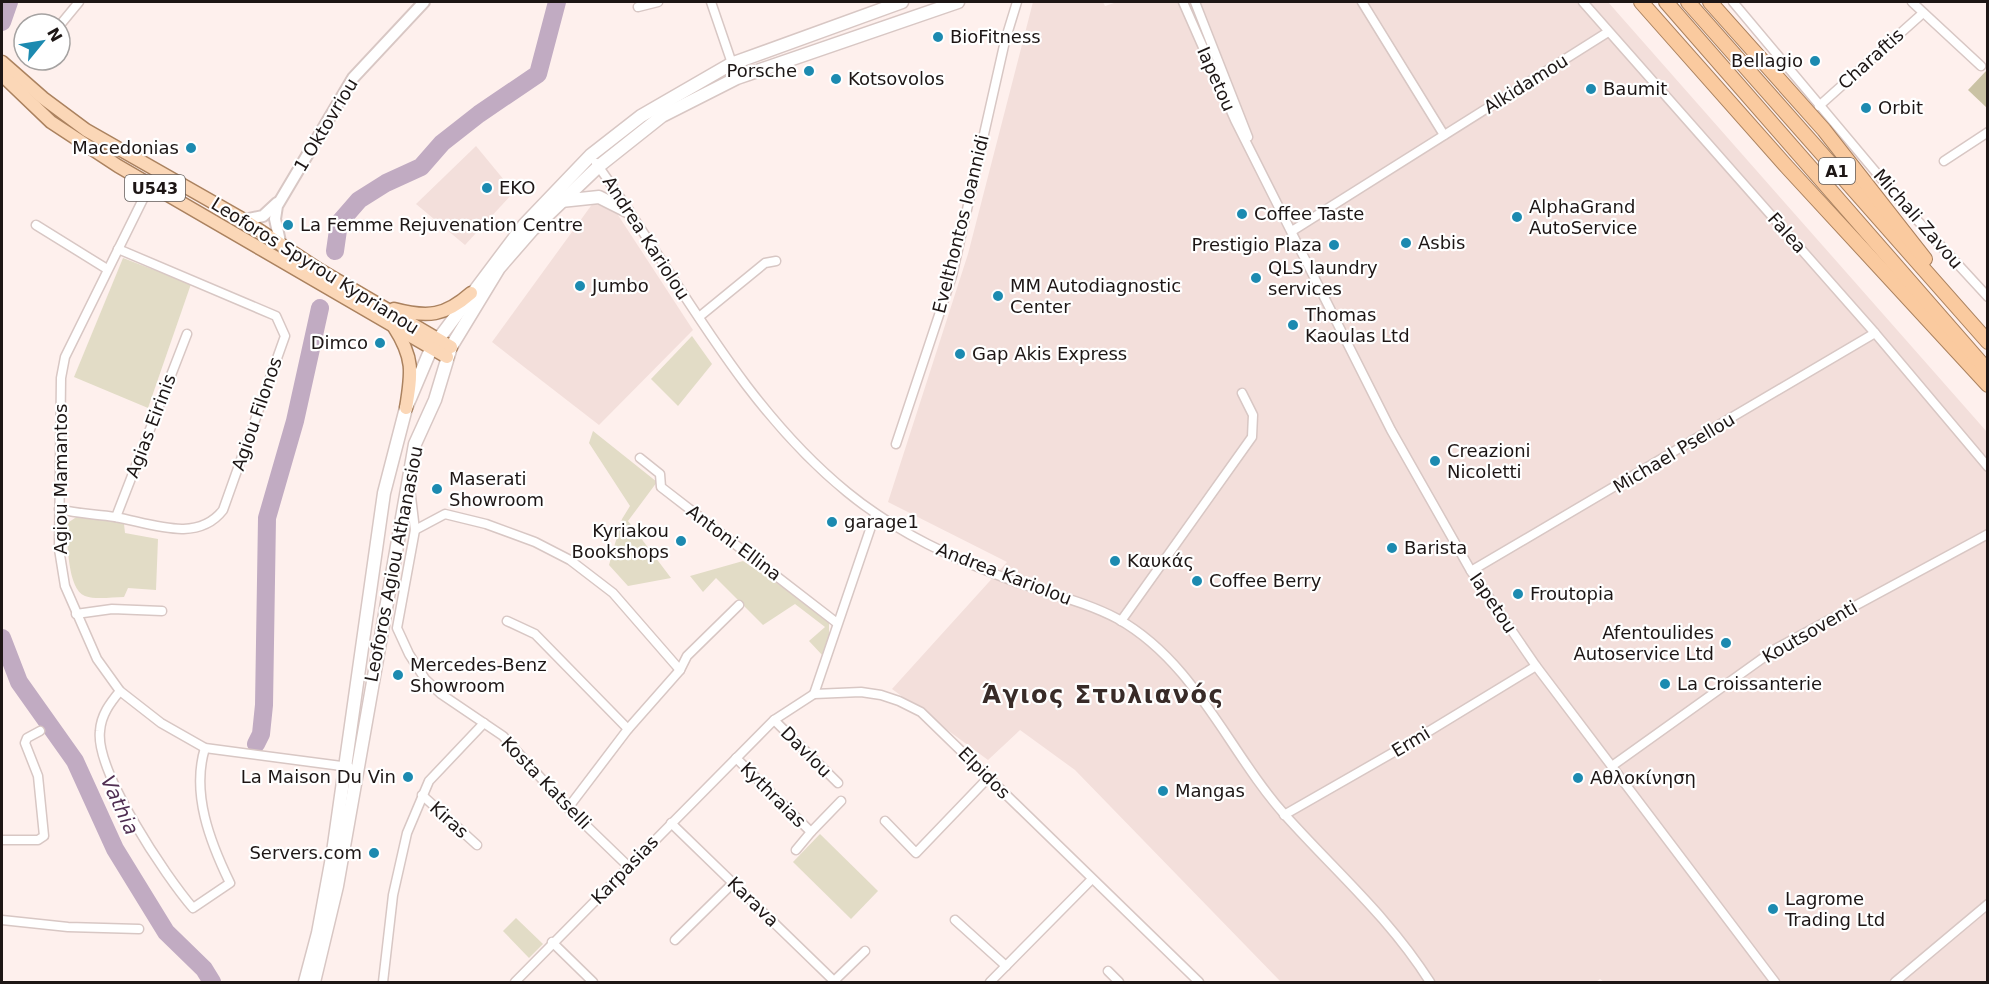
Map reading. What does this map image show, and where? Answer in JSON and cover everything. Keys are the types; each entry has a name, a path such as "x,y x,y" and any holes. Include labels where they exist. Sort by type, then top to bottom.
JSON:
{"highway":[{"path":"1641,2 1787,167 1988,385"},
{"name":"A1","path":"1666,2 1988,371"},
{"name":"A1","path":"1688,2 1986,341"},
{"path":"1710,2 1839,148 1986,341"}],"main road":[{"name":"Leoforos Agiou Athanasiou","path":"314,982 332,916 352,767 383,497 406,408 435,344 524,225 591,155 641,116 732,64 902,2"},
{"name":"Leoforos Agiou Athanasiou","path":"305,982 324,904 415,444 435,400 449,352 499,268 561,201 599,166 662,116 737,78 958,2"},
{"name":"Leoforos Spyrou Kyprianou","path":"2,62 42,98 86,130 244,220 318,269 334,284 392,325 449,352"},
{"name":"Leoforos Spyrou Kyprianou","path":"2,75 51,122 150,185 320,283 334,284 384,307 435,344"},
{"path":"561,201 599,196 627,211"},
{"path":"384,307 418,315 440,313 457,306 471,293"},
{"path":"392,325 405,345 411,360 411,379 406,408"}],"street":[{"name":"1 Oktovriou","path":"244,220 263,216 281,198 353,78 424,2"},
{"path":"638,7 658,2"},
{"path":"711,2 737,78"},
{"name":"Evelthontos Ioannidi","path":"896,444 952,276 1005,41 1017,2"},
{"name":"Iapetou","path":"1183,2 1211,70 1391,430 1471,571 1536,666 1775,982"},
{"name":"Iapetou","path":"1195,2 1233,94 1253,155"},
{"path":"1362,2 1444,135"},
{"name":"Falea","path":"1583,2 1875,333 1988,467"},
{"name":"Michali Zavou","path":"1733,2 1819,106 1988,297"},
{"path":"1912,2 1981,66"},
{"name":"Charaftis","path":"1819,106 1923,12"},
{"name":"Alkidamou","path":"1292,231 1608,33"},
{"path":"1944,161 1988,132"},
{"name":"Andrea Kariolou","path":"591,155 699,317 775,423 808,459 875,515 964,562 1096,609 1121,621 1184,675 1250,771 1284,815 1364,895 1415,958 1430,982"},
{"name":"Agiou Mamantos","path":"150,185 65,357 61,378 59,509 59,549 65,586 97,659 120,691 162,723 205,748 352,767"},
{"name":"1 Oktovriou","path":"281,198 275,219 281,246"},
{"path":"36,225 107,269"},
{"name":"Agiou Filonos","path":"59,509 116,517 170,529 196,529 214,522 224,510 285,336 276,316 118,249"},
{"path":"699,317 765,263 776,261"},
{"name":"Michael Psellou","path":"1471,571 1593,502 1875,333"},
{"name":"Agias Eirinis","path":"116,517 187,334"},
{"path":"1121,621 1252,437 1253,415 1242,393"},
{"name":"Antoni Ellina","path":"640,458 660,474 661,487 837,623"},
{"name":"Kosta Katselli","path":"408,479 415,530 397,628 425,679 441,694 503,736 568,808 629,867"},
{"path":"415,530 445,514 486,524 535,542 570,560 613,593 680,670"},
{"path":"736,758 774,720 814,694 875,515"},
{"name":"Koutsoventi","path":"1612,766 1777,648 1988,534"},
{"path":"568,808 628,729 680,670 687,656 739,605"},
{"path":"76,614 112,609 162,612"},
{"path":"507,621 535,634 628,729"},
{"name":"Ermi","path":"1284,815 1408,744 1536,666"},
{"path":"120,691 102,718 99,733 102,751 136,823 172,884 193,908 230,883 216,855 201,803 199,767 205,748"},
{"name":"Elpidos","path":"814,694 861,692 899,701 921,712 1199,982"},
{"name":"Davlou","path":"774,720 838,783"},
{"path":"382,982 399,863 407,833 429,781 484,723"},
{"path":"2,840 38,840 44,836 38,776 25,743 27,738 40,731"},
{"name":"Karpasias","path":"515,982 736,758"},
{"name":"Kythraias","path":"736,758 811,832"},
{"path":"885,821 916,853 988,778"},
{"name":"Kiras","path":"422,795 477,845"},
{"name":"Kythraias","path":"796,850 841,801"},
{"name":"Karava","path":"671,823 834,982"},
{"path":"990,982 1092,879"},
{"path":"675,940 733,883"},
{"path":"1894,982 1988,904"},
{"path":"2,920 68,927 139,929"},
{"path":"955,920 1006,966"},
{"path":"552,942 593,982"},
{"path":"834,982 865,951"},
{"path":"1107,971 1119,982"}],"shaded area":[{"path":"1033,2 1103,2 1105,6 1117,2 1608,2 1987,432 1987,982 1604,982 1600,979 1596,982 1281,982 1075,770 1020,730 988,760 892,689 1007,562 888,502 968,254"},
{"path":"1987,70 1987,108 1968,90"},
{"path":"476,146 514,192 465,245 416,204"},
{"path":"593,203 616,212 693,330 599,425 492,342"},
{"path":"123,258 191,284 148,408 74,377"},
{"path":"692,336 712,364 678,406 651,379"},
{"path":"593,431 657,482 628,521 671,578 628,586 609,565 622,519 630,506 589,443"},
{"path":"81,514 124,524 125,533 158,539 156,590 128,588 124,597 104,598 89,597 79,592 72,575 66,524"},
{"path":"743,561 829,618 829,641 823,656 809,641 825,627 795,604 763,625 716,578 703,592 690,576"},
{"path":"820,834 878,891 851,919 793,862"},
{"path":"516,918 543,944 529,958 503,931"}],"waterway":[{"name":"Vathia","path":"2,22 9,2"},
{"path":"335,251 339,223 359,200 386,183 421,167 442,143 479,114 538,74 557,2"},
{"path":"256,744 261,734 264,705 267,518 295,421 320,308"},
{"name":"Vathia","path":"2,638 19,682 75,761 115,849 166,932 204,969 212,982"}],"place":[{"name":"BioFitness","path":"938,37"},
{"name":"Bellagio","path":"1815,61"},
{"name":"Porsche","path":"809,71"},
{"name":"Kotsovolos","path":"836,79"},
{"name":"Baumit","path":"1591,89"},
{"name":"Orbit","path":"1866,108"},
{"name":"Macedonias","path":"191,148"},
{"name":"EKO","path":"487,188"},
{"name":"Coffee Taste","path":"1242,214"},
{"name":"AlphaGrand AutoService","path":"1517,217"},
{"name":"La Femme Rejuvenation Centre","path":"288,225"},
{"name":"Asbis","path":"1406,243"},
{"name":"Prestigio Plaza","path":"1334,245"},
{"name":"QLS laundry services","path":"1256,278"},
{"name":"Jumbo","path":"580,286"},
{"name":"MM Autodiagnostic Center","path":"998,296"},
{"name":"Thomas Kaoulas Ltd","path":"1293,325"},
{"name":"Dimco","path":"380,343"},
{"name":"Gap Akis Express","path":"960,354"},
{"name":"Creazioni Nicoletti","path":"1435,461"},
{"name":"Maserati Showroom","path":"437,489"},
{"name":"garage1","path":"832,522"},
{"name":"Kyriakou Bookshops","path":"681,541"},
{"name":"Barista","path":"1392,548"},
{"name":"Καυκάς","path":"1115,561"},
{"name":"Coffee Berry","path":"1197,581"},
{"name":"Froutopia","path":"1518,594"},
{"name":"Afentoulides Autoservice Ltd","path":"1726,643"},
{"name":"Mercedes-Benz Showroom","path":"398,675"},
{"name":"La Croissanterie","path":"1665,684"},
{"name":"La Maison Du Vin","path":"408,777"},
{"name":"Αθλοκίνηση","path":"1578,778"},
{"name":"Mangas","path":"1163,791"},
{"name":"Servers.com","path":"374,853"},
{"name":"Lagrome Trading Ltd","path":"1773,909"}],"district":[{"name":"Άγιος Στυλιανός","path":"1103,695"}]}
